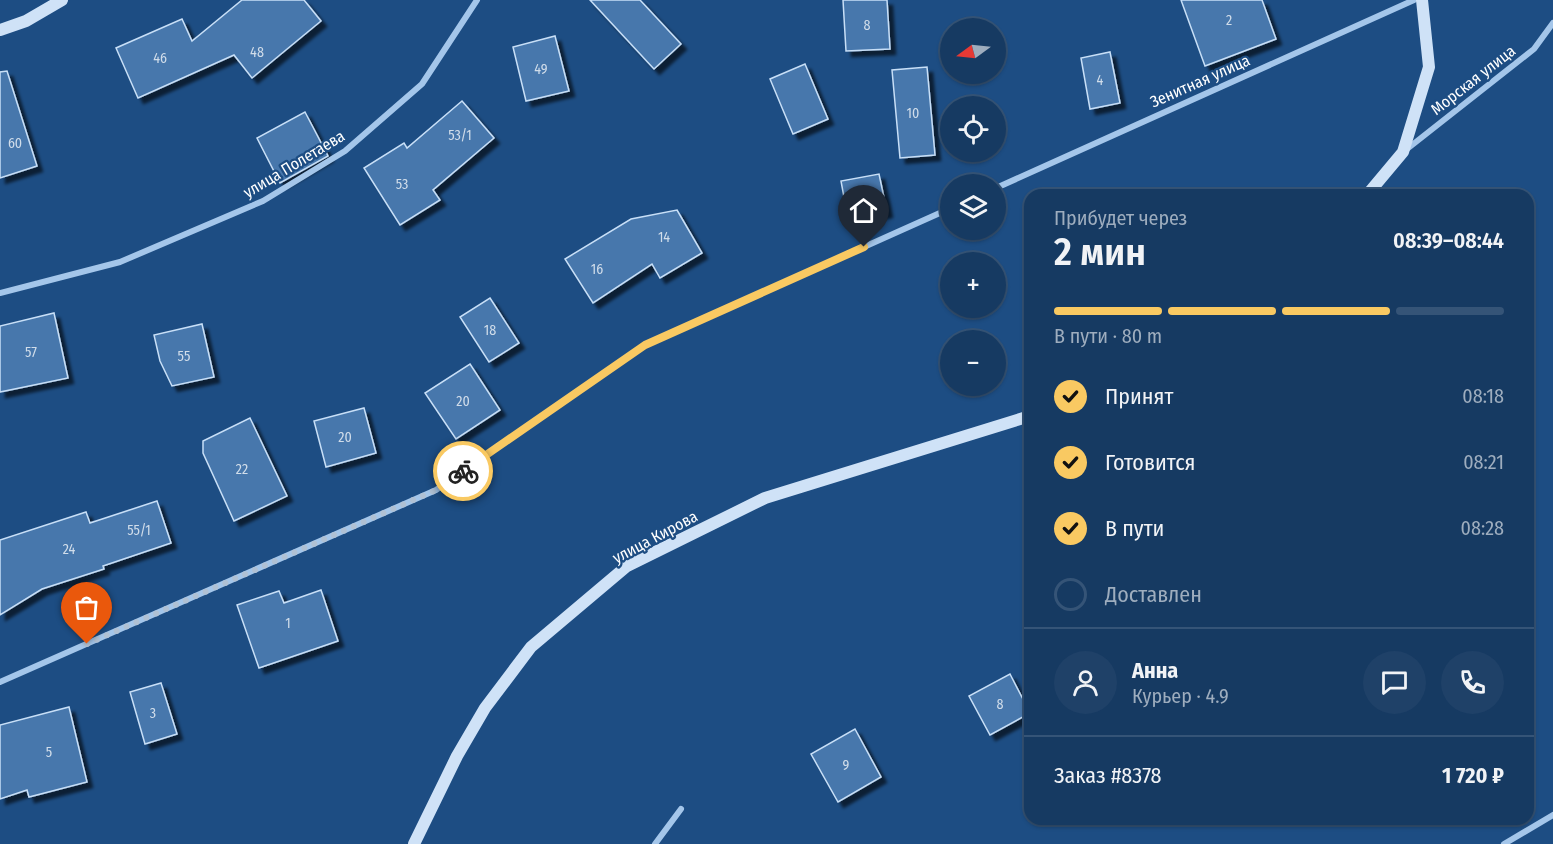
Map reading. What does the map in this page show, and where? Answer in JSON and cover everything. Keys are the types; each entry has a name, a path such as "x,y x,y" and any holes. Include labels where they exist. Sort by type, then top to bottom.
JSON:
{"main road":[{"path":"0,30 26,21 62,0"},
{"path":"1372,189 1403,152 1429,67 1422,0"},
{"name":"улица Кирова","path":"414,844 457,756 485,708 531,647 627,566 765,498 1024,418"}],"street":[{"name":"улица Полетаева","path":"0,293 120,262 263,201 345,151 422,84 477,0"},
{"name":"Зенитная улица","path":"1006,184 1414,0"},
{"name":"Морская улица","path":"1403,152 1534,49 1553,23"},
{"path":"0,682 436,490 645,345 940,213"},
{"path":"655,844 681,809"},
{"path":"1504,844 1553,815"}],"building":[{"path":"242,0 304,0 321,21 252,78 234,55 138,98 116,48 182,19 192,41"},
{"path":"590,0 640,0 681,44 654,69"},
{"path":"843,0 887,0 890,49 846,51"},
{"path":"1181,0 1262,0 1276,39 1205,66"},
{"path":"555,36 569,91 526,101 513,47"},
{"path":"1110,52 1120,103 1090,109 1081,58"},
{"path":"805,64 828,119 793,134 770,79"},
{"path":"927,67 935,155 900,158 892,70"},
{"path":"7,71 37,166 0,178 0,72"},
{"path":"462,101 494,138 433,190 440,200 400,225 364,168 404,143 407,148"},
{"path":"305,112 328,156 280,183 257,138"},
{"path":"879,174 887,212 848,219 841,181"},
{"path":"677,210 702,253 660,278 652,264 593,303 565,259 631,219"},
{"path":"490,298 519,343 489,362 460,317"},
{"path":"54,313 68,378 0,392 0,326"},
{"path":"202,324 214,377 172,386 160,361 154,335"},
{"path":"470,364 500,410 456,439 425,393"},
{"path":"364,408 376,453 326,467 314,421"},
{"path":"250,418 287,496 234,521 203,453 203,441"},
{"path":"157,501 171,543 103,566 104,569 42,589 0,615 0,540 86,512 90,523"},
{"path":"321,590 338,641 259,668 237,605 279,591 284,603"},
{"path":"1010,674 1024,701 1024,716 990,735 969,696"},
{"path":"161,683 177,734 145,744 130,692"},
{"path":"69,707 87,782 29,797 27,790 0,799 0,725"},
{"path":"855,729 881,777 838,802 811,754"}],"way so far":[{"path":"87,644 436,490 463,471"}],"route":[{"path":"463,471 645,345 864,247"}]}
